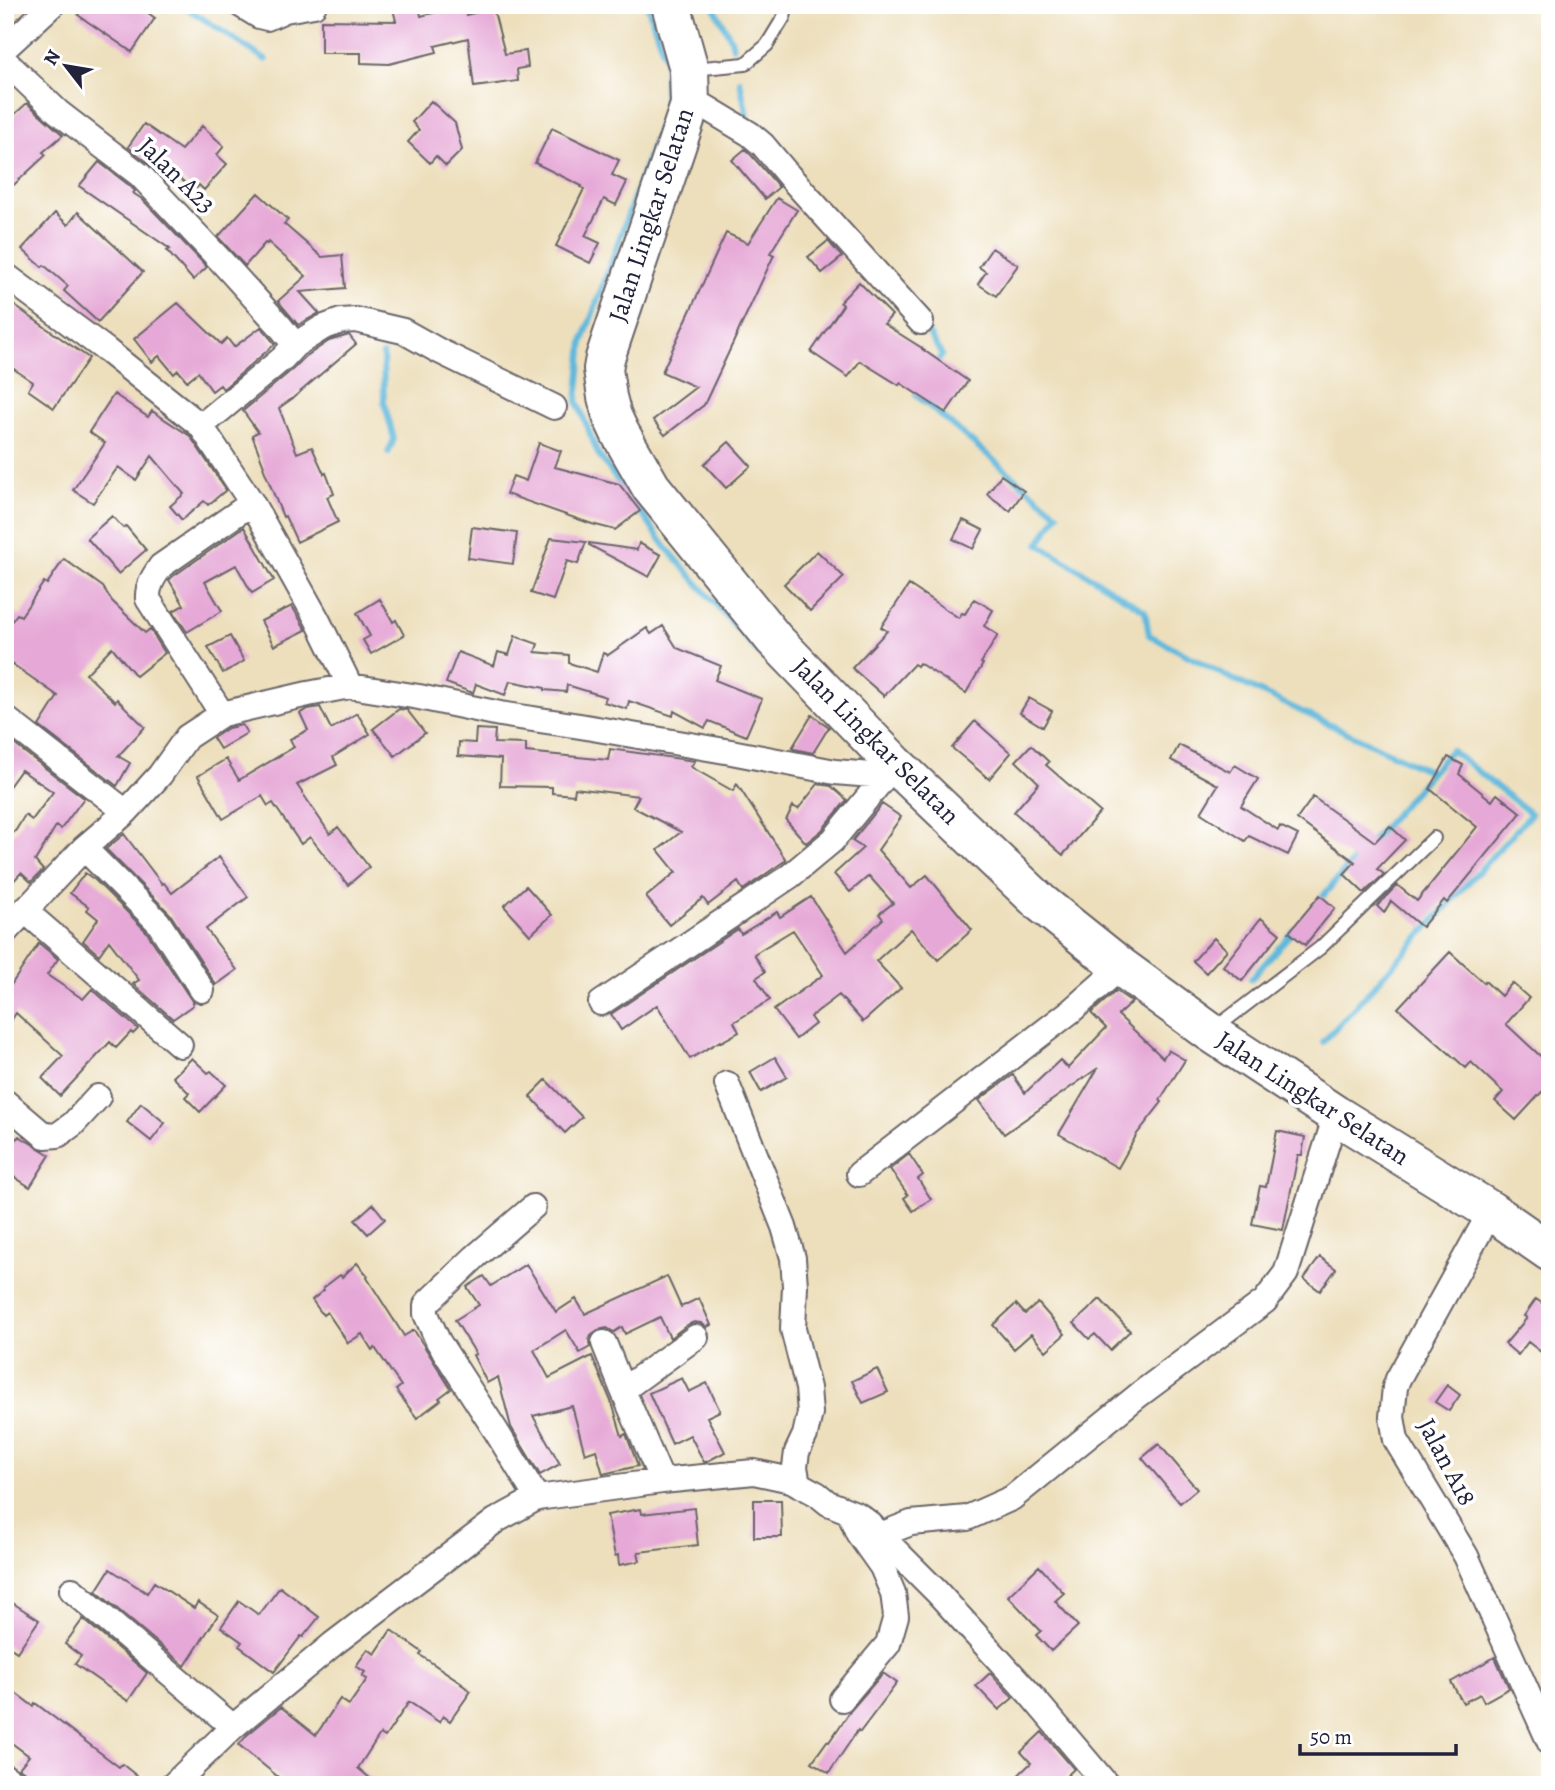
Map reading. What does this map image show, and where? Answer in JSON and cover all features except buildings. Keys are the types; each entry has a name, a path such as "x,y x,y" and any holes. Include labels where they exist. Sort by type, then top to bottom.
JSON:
{"highway":[{"name":"Jalan Lingkar Selatan","path":"671,5 690,87 603,369 612,416 651,487 765,628 889,770 1041,904 1210,1032 1336,1115 1492,1211 1550,1252"}],"street":[{"path":"5,48 52,5"},
{"path":"241,5 258,16 267,18 285,9 314,5"},
{"name":"Jalan A23","path":"5,61 58,112 140,175 295,345"},
{"path":"690,87 707,108 763,145 921,322"},
{"path":"5,275 201,426 252,502 317,619 350,686"},
{"path":"201,426 295,345 321,328 341,321 355,320 403,331 554,407"},
{"path":"222,714 148,599 147,592 161,566 252,502"},
{"path":"5,932 84,848 126,812 160,775 187,737 222,714 350,686 835,772 889,770"},
{"path":"5,718 126,812"},
{"path":"601,1003 790,876 833,840 889,770"},
{"path":"84,848 158,922 202,989"},
{"path":"24,910 180,1045"},
{"path":"859,1174 1071,1011 1121,967"},
{"path":"727,1084 784,1227 793,1258 793,1329 808,1388 810,1413 806,1435 797,1452 795,1467 798,1484"},
{"path":"5,1102 44,1136 58,1135 73,1124 98,1097"},
{"path":"880,1535 911,1523 967,1518 1012,1497 1140,1394 1265,1301 1286,1273 1336,1115"},
{"path":"533,1207 429,1301 426,1314 438,1341 537,1499"},
{"name":"Jalan A18","path":"1492,1211 1398,1379 1392,1417 1396,1440 1466,1556 1550,1743"},
{"path":"622,1388 696,1337"},
{"path":"604,1343 662,1481"},
{"path":"173,1785 233,1727 333,1644 495,1521 537,1499 662,1481 754,1472 790,1479 828,1503 858,1515 870,1524 1030,1693 1107,1785"},
{"path":"842,1699 888,1644 896,1616 893,1593 882,1567 858,1533 849,1512"},
{"path":"72,1590 233,1727"},
{"path":"5,1777 17,1785"}],"lane":[{"path":"690,87 745,64 767,45 788,5"},
{"path":"1210,1032 1320,948 1434,838"}],"waterway":[{"path":"182,5 266,60"},
{"path":"647,5 666,60 664,113 583,341 577,401 598,454 665,546 761,656"},
{"path":"713,5 733,47"},
{"path":"740,81 748,120 752,125"},
{"path":"924,326 942,355 934,368"},
{"path":"383,355 384,402 394,439 388,453"},
{"path":"920,388 916,395 1058,514 1039,544 1145,611 1149,635 1228,677 1431,772"},
{"path":"1323,1042 1531,814 1451,750 1368,845"},
{"path":"1317,903 1358,855"},
{"path":"1251,979 1294,930"}]}
